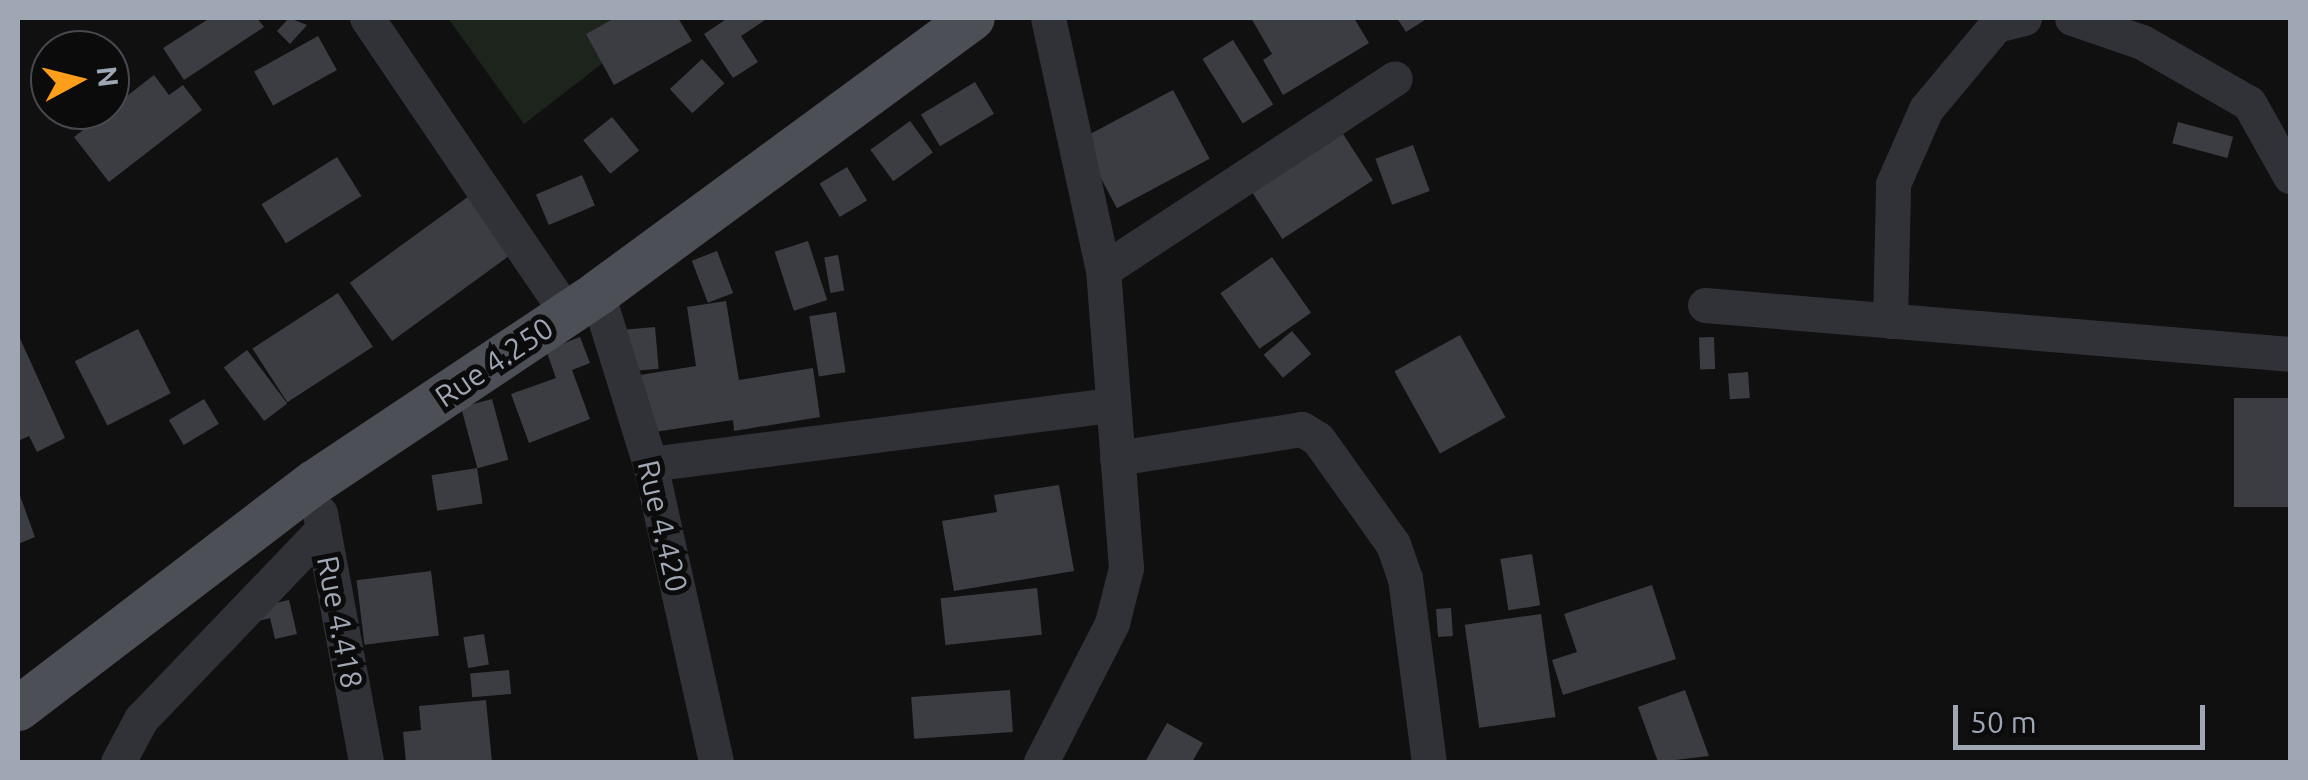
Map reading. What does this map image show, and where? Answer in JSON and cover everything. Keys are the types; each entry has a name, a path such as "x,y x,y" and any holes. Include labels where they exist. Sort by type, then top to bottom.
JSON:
{"main road":[{"name":"Rue 4.250","path":"18,708 314,482 582,303 972,18"}],"street":[{"name":"Rue 4.420","path":"367,18 582,303 650,464 716,762"},
{"path":"1040,762 1124,596 1104,270 1048,18"},
{"path":"1890,321 1893,184 1926,108 1996,25 2024,18"},
{"path":"2072,18 2142,42 2278,123 2290,176"},
{"path":"1104,270 1394,78"},
{"path":"1705,305 2290,354"},
{"path":"650,464 1112,405"},
{"path":"1117,458 1302,430 1318,439 1393,544 1405,578 1429,762"},
{"name":"Rue 4.418","path":"314,482 366,762"},
{"path":"118,762 142,719 323,529"}],"shaded area":[{"path":"448,18 661,18 524,124"}],"building":[{"path":"210,18 257,18 264,27 184,80 163,48"},
{"path":"289,18 307,25 290,44 277,31"},
{"path":"615,18 678,18 692,41 614,85 586,34"},
{"path":"728,18 768,18 741,36 758,62 733,78 704,34"},
{"path":"1251,18 1354,18 1369,43 1283,95 1263,60 1272,54"},
{"path":"1397,18 1428,18 1406,32"},
{"path":"318,36 337,70 273,106 254,71"},
{"path":"1233,40 1273,104 1243,124 1202,59"},
{"path":"702,59 725,83 692,113 670,89"},
{"path":"154,75 169,95 183,85 202,110 109,182 74,137 83,130 130,130 130,94"},
{"path":"975,82 994,114 940,146 921,114"},
{"path":"1173,90 1210,159 1117,208 1080,139"},
{"path":"612,117 639,150 610,174 583,140"},
{"path":"910,121 933,153 893,181 870,150"},
{"path":"2178,122 2233,137 2227,158 2172,143"},
{"path":"1343,134 1373,180 1282,239 1252,193"},
{"path":"1413,145 1430,191 1392,205 1375,159"},
{"path":"337,157 361,196 286,243 262,204"},
{"path":"847,167 867,200 840,217 820,183"},
{"path":"582,175 595,205 549,225 536,195"},
{"path":"476,191 518,249 392,341 350,283"},
{"path":"808,241 827,300 794,311 775,252"},
{"path":"717,251 733,293 708,303 692,261"},
{"path":"838,255 844,290 830,293 824,257"},
{"path":"1272,257 1311,313 1259,349 1220,293"},
{"path":"338,293 373,347 287,402 252,349"},
{"path":"726,301 739,380 813,368 820,417 734,431 733,420 642,434 634,376 696,366 687,307"},
{"path":"836,312 846,372 819,376 809,316"},
{"path":"655,327 659,369 625,372 621,330"},
{"path":"138,329 171,393 107,425 75,361"},
{"path":"1292,331 1311,354 1283,378 1264,355"},
{"path":"18,334 65,438 37,452 29,436 18,441"},
{"path":"1460,335 1506,417 1440,454 1394,371"},
{"path":"580,337 590,363 572,370 590,419 529,443 511,394 556,378 546,350"},
{"path":"1714,337 1715,369 1700,370 1699,338"},
{"path":"247,350 287,404 264,421 224,367"},
{"path":"1748,372 1750,398 1730,399 1728,373"},
{"path":"2234,398 2290,398 2290,507 2234,507"},
{"path":"204,399 219,424 184,445 169,420"},
{"path":"492,399 508,460 477,468 461,407"},
{"path":"477,468 483,504 437,511 432,475"},
{"path":"1059,485 1074,571 954,591 942,521 997,512 994,495"},
{"path":"18,490 35,537 18,544"},
{"path":"1532,554 1540,605 1509,610 1500,559"},
{"path":"431,571 439,636 364,645 357,580"},
{"path":"1652,585 1676,659 1563,695 1552,660 1577,652 1564,614"},
{"path":"1037,588 1042,635 945,645 941,598"},
{"path":"289,600 297,634 275,639 270,618 247,624 244,610"},
{"path":"1451,608 1453,636 1438,637 1436,609"},
{"path":"1541,614 1555,717 1479,728 1465,625"},
{"path":"484,634 489,665 468,668 463,637"},
{"path":"509,670 511,694 472,697 470,673"},
{"path":"1010,690 1013,732 914,739 911,697"},
{"path":"1685,690 1709,756 1658,762 1638,707"},
{"path":"486,700 492,762 406,762 403,732 421,730 419,706"},
{"path":"1167,723 1203,743 1192,762 1145,762"}]}
